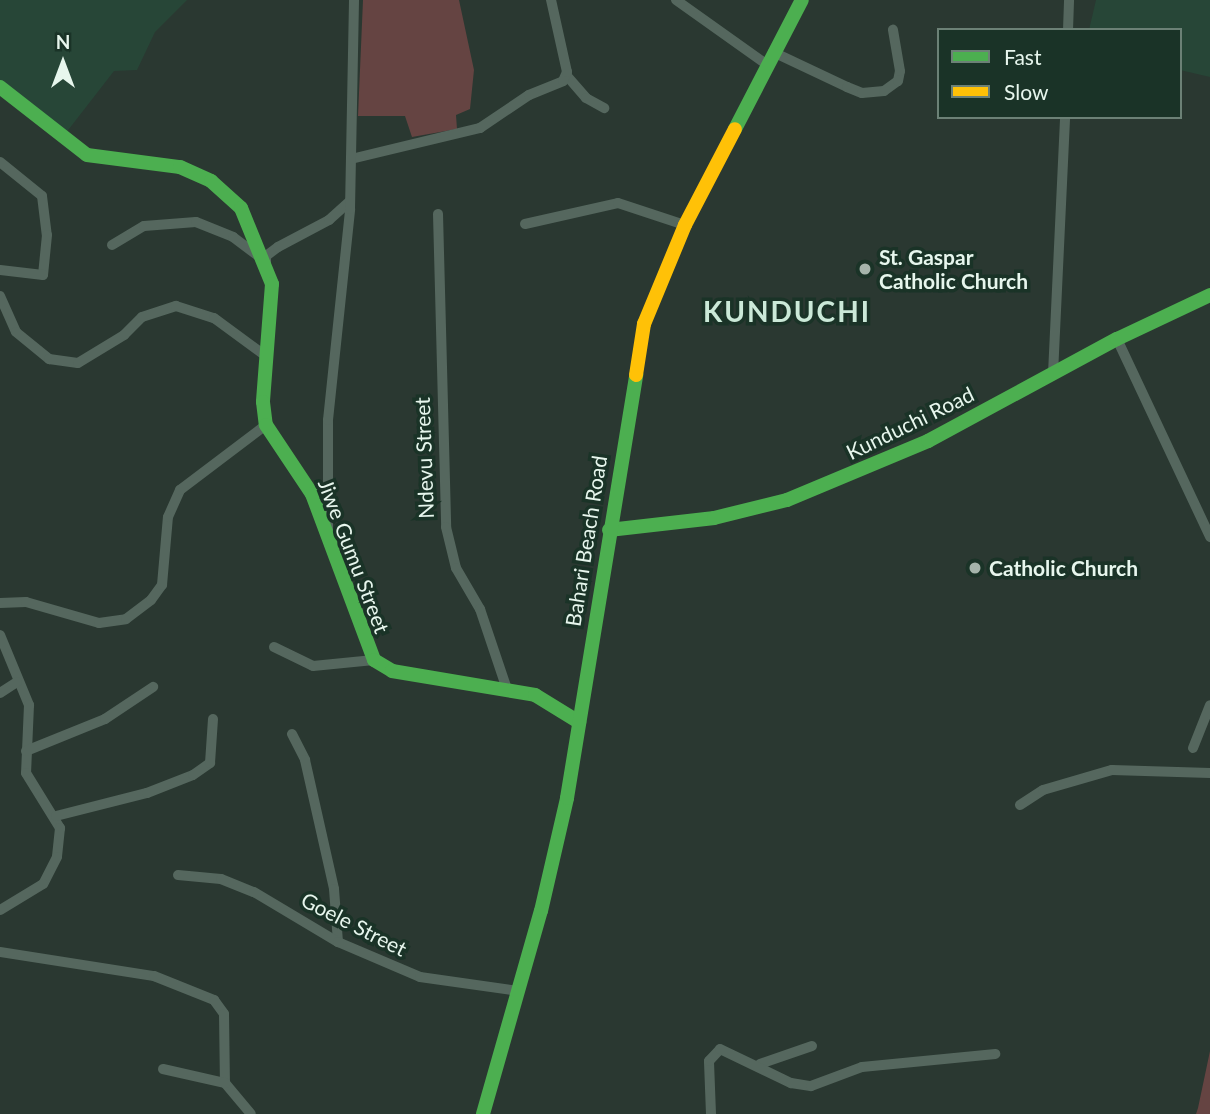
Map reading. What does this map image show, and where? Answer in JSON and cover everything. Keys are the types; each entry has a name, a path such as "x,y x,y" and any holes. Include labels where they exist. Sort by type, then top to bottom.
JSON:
{"street":[{"path":"328,541 328,420 350,201 355,0"},
{"path":"551,0 567,76 586,98 604,108"},
{"path":"676,0 769,58 862,93 884,91 898,81 900,71 893,30"},
{"name":"Bahari Beach Road","path":"483,1114 518,991 567,798 644,324 685,225 769,58 802,0"},
{"path":"1068,28 1069,0"},
{"path":"351,159 480,128 567,76"},
{"path":"0,87 87,155 180,167 211,181 241,208 265,262 273,300 267,357 266,425 180,490 168,517 162,585 151,600 126,619 99,623 48,606 0,603"},
{"path":"1054,374 1065,119"},
{"path":"0,162 42,196 47,235 43,275 0,270"},
{"path":"265,262 266,256 278,247 329,220 350,201"},
{"path":"525,224 618,203 685,225"},
{"name":"Ndevu Street","path":"438,214 446,527 456,568 480,609 507,689"},
{"path":"112,245 151,224 195,222 233,237 265,262"},
{"name":"Kunduchi Road","path":"609,530 714,517 786,500 928,440 1117,339 1210,295"},
{"path":"0,296 16,332 49,359 78,363 124,335 142,317 176,306 214,318 267,357"},
{"path":"1117,339 1210,537"},
{"name":"Jiwe Gumu Street","path":"266,425 312,494 374,660 392,671 535,695 579,722"},
{"path":"0,635 29,705 26,751 28,779 56,816 60,836 52,871 31,894 0,911"},
{"path":"274,647 313,666 374,660"},
{"path":"0,693 18,682"},
{"path":"26,751 105,719 153,687"},
{"path":"1193,748 1210,705"},
{"path":"56,816 147,793 194,775 210,762 213,719"},
{"path":"292,734 305,760 334,889 338,942"},
{"path":"1020,805 1044,790 1112,770 1210,773"},
{"name":"Goele Street","path":"178,875 220,879 254,892 338,942 420,977 518,991"},
{"path":"0,952 154,976 214,1000 224,1014 225,1083"},
{"path":"760,1064 812,1046"},
{"path":"711,1114 709,1061 713,1053 725,1049 760,1064 791,1083 811,1086 862,1067 995,1054"},
{"path":"163,1069 225,1083 251,1114"}],"shaded area":[{"path":"0,0 187,0 155,32 137,70 114,71 62,138 0,90"},
{"path":"363,0 459,0 474,70 470,109 456,115 457,129 412,137 405,116 358,116"},
{"path":"1096,0 1210,0 1210,77 1182,70 1182,28 1089,28"},
{"path":"1210,1051 1210,1114 1196,1114 1198,1108"}],"traffic: fast":[{"path":"735,129 802,0"},
{"path":"0,87 87,155 180,167 211,181 241,208 272,284 263,402 266,425 312,494 374,660 392,671 535,695 579,722"},
{"path":"609,530 714,518 787,500 928,441 1117,339 1210,295"},
{"path":"483,1114 541,911 567,798 636,375"}],"traffic: slow":[{"path":"636,375 644,324 685,225 735,129"}],"place":[{"name":"St. Gaspar Catholic Church","path":"865,269"},
{"name":"Catholic Church","path":"975,568"}],"district":[{"name":"KUNDUCHI","path":"787,311"}]}
